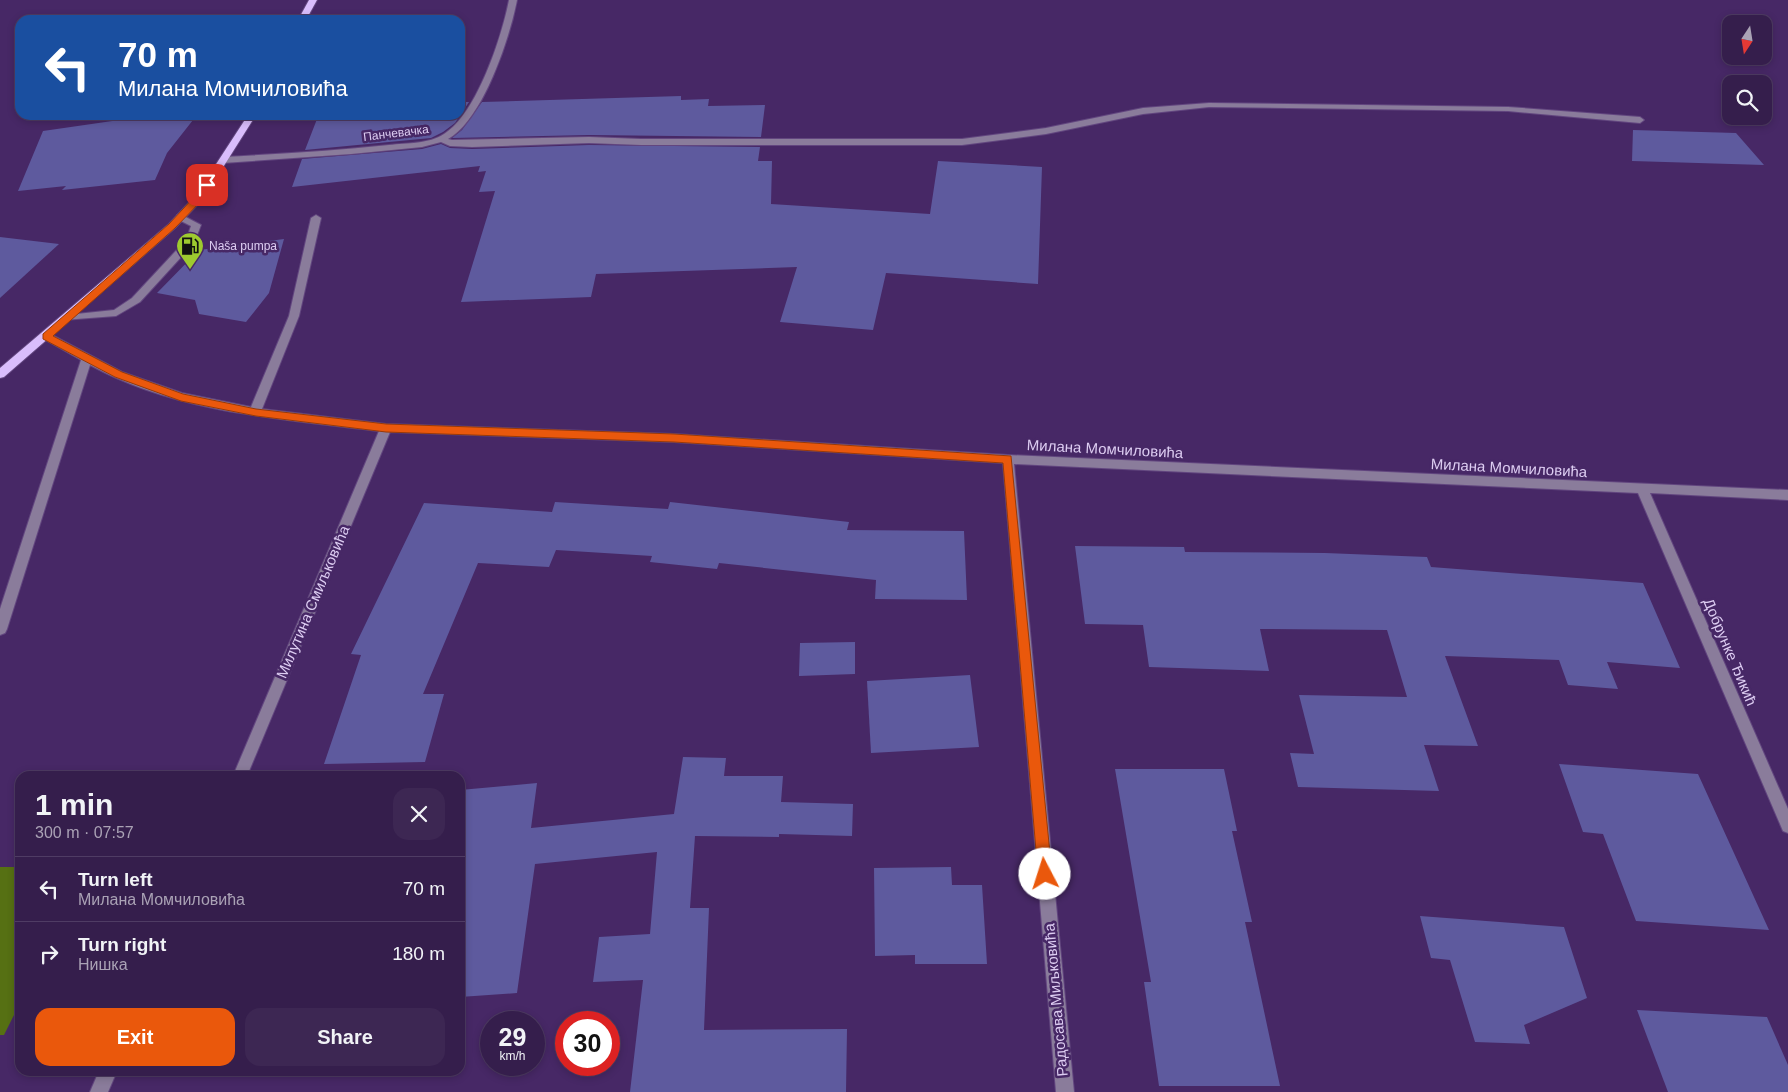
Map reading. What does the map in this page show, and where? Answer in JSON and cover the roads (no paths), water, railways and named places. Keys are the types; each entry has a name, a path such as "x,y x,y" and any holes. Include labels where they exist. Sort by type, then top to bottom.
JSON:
{"main road":[{"path":"305,15 313,0"},
{"path":"0,374 68,318 200,197 249,120"}],"street":[{"name":"Панчевачка","path":"465,120 501,46 507,30 513,0"},
{"path":"442,139 450,143 472,144 589,140 640,142 962,142 1046,132 1143,111 1209,105 1508,109 1640,120"},
{"name":"Панчевачка","path":"223,160 368,150 442,139 459,127 465,120"},
{"path":"68,318 116,313 136,300 192,241 196,224 180,217"},
{"path":"256,412 294,316 316,218"},
{"name":"Милана Момчиловића","path":"46,336 118,375 181,397 256,412 386,428 674,438 1008,459 1643,490 1788,495"},
{"path":"0,629 87,358"},
{"name":"Милутина Смиљковића","path":"242,771 386,428"},
{"name":"Радосава Миљковића","path":"1008,459 1065,1092"},
{"name":"Добрунке Ђикић","path":"1643,490 1788,826"},
{"path":"99,1092 106,1076"}],"place":[{"name":"Naša pumpa","path":"190,270"}]}
